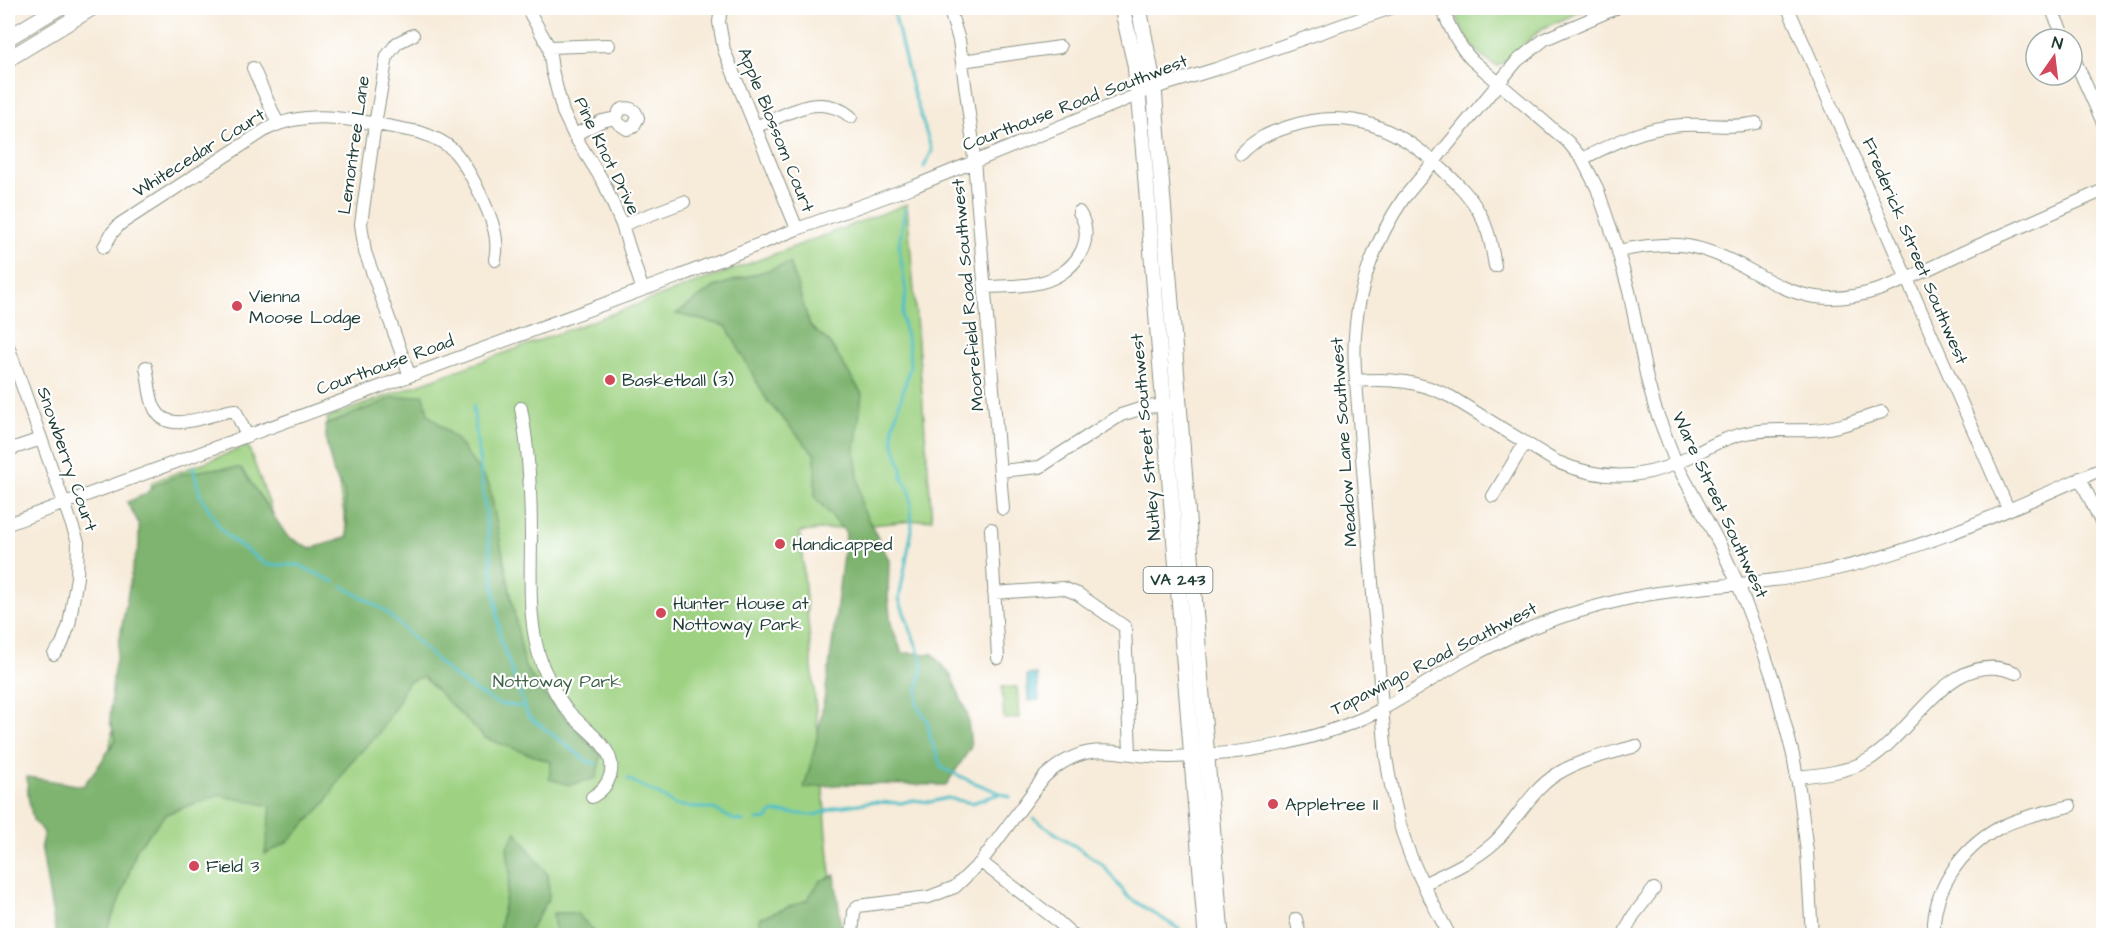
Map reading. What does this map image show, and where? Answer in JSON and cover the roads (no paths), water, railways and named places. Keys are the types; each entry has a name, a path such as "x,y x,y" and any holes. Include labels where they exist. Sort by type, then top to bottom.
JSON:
{"main road":[{"path":"8,38 58,8"},
{"path":"8,59 92,8"},
{"name":"Nutley Street Southwest","path":"1122,8 1131,43 1138,94 1171,405 1199,754 1221,936"},
{"name":"Nutley Street Southwest","path":"1139,8 1154,88 1171,405"},
{"name":"Nutley Street Southwest","path":"1199,754 1206,936"}],"street":[{"name":"Pine Knot Drive","path":"527,8 549,47 557,93 574,135 604,183 622,225 642,288"},
{"name":"Apple Blossom Court","path":"721,8 719,22 724,50 797,229"},
{"name":"Moorefield Road Southwest","path":"949,8 956,27 962,61 975,161 1004,509"},
{"name":"Courthouse Road Southwest","path":"774,238 896,194 1154,88 1216,69 1391,8"},
{"name":"Ware Street Southwest","path":"1442,8 1462,48 1568,142 1582,159 1597,188 1618,251 1655,408 1676,463 1738,584 1775,685 1793,754 1807,852 1812,936"},
{"name":"Meadow Lane Southwest","path":"1450,936 1408,850 1391,790 1382,710 1356,381 1355,332 1360,296 1370,262 1390,219 1403,199 1498,82 1517,61 1545,39 1616,8"},
{"name":"Frederick Street Southwest","path":"1788,8 1879,210 1906,280 2008,509"},
{"path":"2052,8 2061,27"},
{"name":"Lemontree Lane","path":"409,374 365,252 362,236 362,210 387,56 397,43 413,35"},
{"path":"549,47 609,45"},
{"path":"962,61 1060,47"},
{"path":"253,68 278,124"},
{"path":"2084,81 2103,125"},
{"path":"755,127 817,104 836,107 850,117"},
{"name":"Whitecedar Court","path":"104,247 120,224 278,124 305,117 321,117 419,132 431,135 452,149 470,171 494,230 497,242 495,260"},
{"path":"574,135 616,118"},
{"path":"1241,154 1259,138 1302,122 1337,118 1368,123 1384,129 1404,139 1434,161 1464,190 1488,231 1495,266"},
{"path":"1582,159 1624,138 1663,127 1699,124 1736,127 1756,123"},
{"path":"1618,251 1665,243 1699,247 1728,258 1783,288 1814,297 1855,296 1906,280 2103,190"},
{"path":"622,225 684,202"},
{"path":"986,287 1036,284 1056,277 1066,270 1075,262 1085,244 1086,226 1079,212"},
{"name":"Courthouse Road","path":"8,524 642,288 680,276 774,238"},
{"name":"Snowberry Court","path":"8,346 78,542 69,625 62,644 54,654"},
{"path":"146,367 155,409 162,417 172,422 184,423 235,410 247,436"},
{"path":"1356,381 1400,380 1436,389 1570,468 1603,475 1621,476 1649,472 1676,463 1726,439 1742,434 1767,430 1830,428 1882,412"},
{"path":"1000,471 1040,467 1121,415 1146,407 1171,405"},
{"path":"521,408 530,489 532,602 536,642 546,674 561,702 608,754 611,768 609,778 603,789 592,797"},
{"path":"8,450 41,439"},
{"path":"1493,496 1525,443"},
{"name":"Tapawingo Road Southwest","path":"852,936 854,912 858,906 928,897 943,893 963,880 981,862 1031,794 1055,767 1075,756 1101,750 1159,756 1199,754 1287,743 1327,733 1382,710 1463,661 1560,617 1639,596 1812,574 1892,554 1960,531 2103,468"},
{"path":"2080,478 2103,528"},
{"path":"991,529 998,658"},
{"path":"994,593 1063,588 1077,594 1125,627 1130,753"},
{"path":"1796,777 1834,771 1865,762 1899,735 1931,697 1960,677 1987,667 1998,667 2016,673"},
{"path":"1423,884 1470,861 1484,851 1507,829 1529,798 1556,774 1586,760 1636,746"},
{"path":"1934,936 1935,915 1945,884 1953,870 1973,846 2000,827 2017,820 2070,806"},
{"path":"981,862 1074,936"},
{"path":"1623,936 1634,916 1654,889"},
{"path":"1296,919 1300,936"}],"water":[{"path":"1037,674 1039,700 1028,701 1027,675"}],"waterway":[{"path":"893,8 912,88 932,151 924,167"},
{"path":"905,209 899,246 906,292 902,317 909,349 910,367 893,427 893,442 902,469 902,478 910,491 912,529 899,599 923,663 917,706 927,720 931,740 942,768 1010,797"},
{"path":"473,406 500,638 528,716 587,761 596,764"},
{"path":"193,466 200,495 221,529 231,539 267,565 299,565 334,582"},
{"path":"342,586 384,610 451,674 475,691 499,704 525,707"},
{"path":"628,779 662,796 674,805 714,809 734,820 744,821"},
{"path":"757,820 767,819 773,812 815,815 838,807 872,802 901,803 913,800 930,802 947,798 972,803 999,794"},
{"path":"1034,819 1102,864 1128,897 1179,929 1181,936"}],"place":[{"name":"Vienna Moose Lodge","path":"237,306"},
{"name":"Basketball (3)","path":"610,380"},
{"name":"Handicapped","path":"780,544"},
{"name":"Hunter House at Nottoway Park","path":"661,613"},
{"name":"Appletree II","path":"1273,804"},
{"name":"Field 3","path":"194,866"}],"park label":[{"name":"Nottoway Park","path":"557,681"}]}
